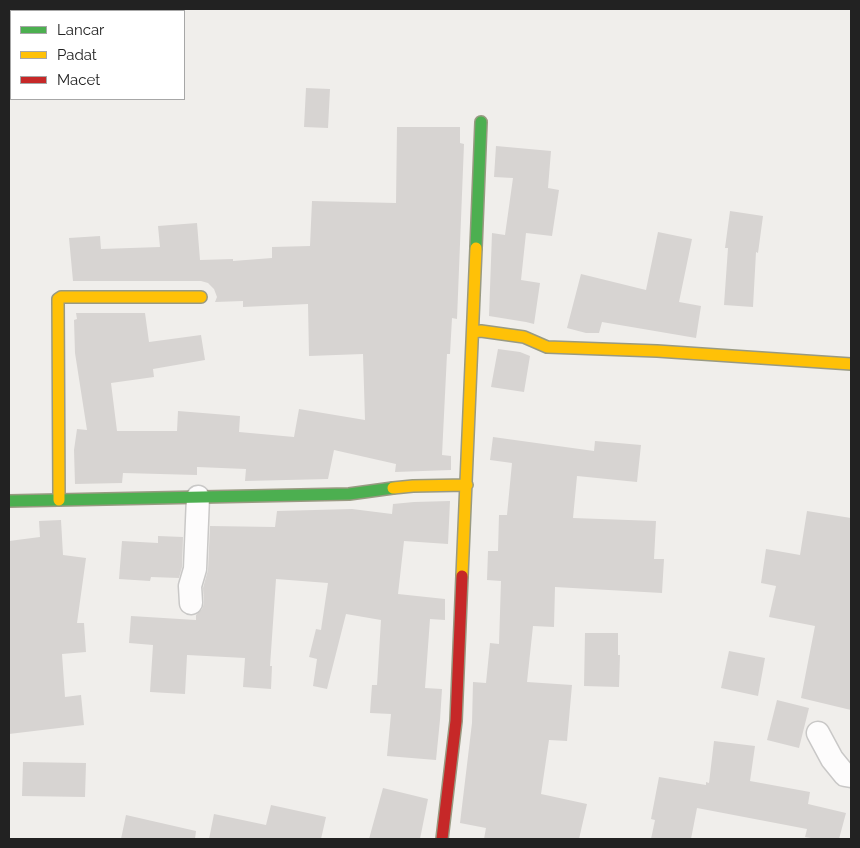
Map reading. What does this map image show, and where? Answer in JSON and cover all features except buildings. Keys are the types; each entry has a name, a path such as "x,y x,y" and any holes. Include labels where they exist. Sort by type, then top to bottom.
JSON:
{"street":[{"path":"442,839 456,720 481,122"},
{"path":"59,500 58,299 61,297 201,297"},
{"path":"473,332 481,331 524,337 547,347 667,352 851,364"},
{"path":"9,501 349,494 413,486 466,485"},
{"path":"191,603 190,586 195,569 198,497"},
{"path":"818,733 832,758 845,775 851,776"}],"traffic: fast":[{"path":"476,248 481,122"},
{"path":"9,501 349,494 393,488"}],"traffic: slow":[{"path":"462,576 476,248"},
{"path":"59,500 58,299 61,297 201,297"},
{"path":"473,332 481,331 524,337 547,347 657,351 851,364"},
{"path":"393,488 467,485"}],"traffic: jam":[{"path":"442,839 456,721 462,576"}]}
